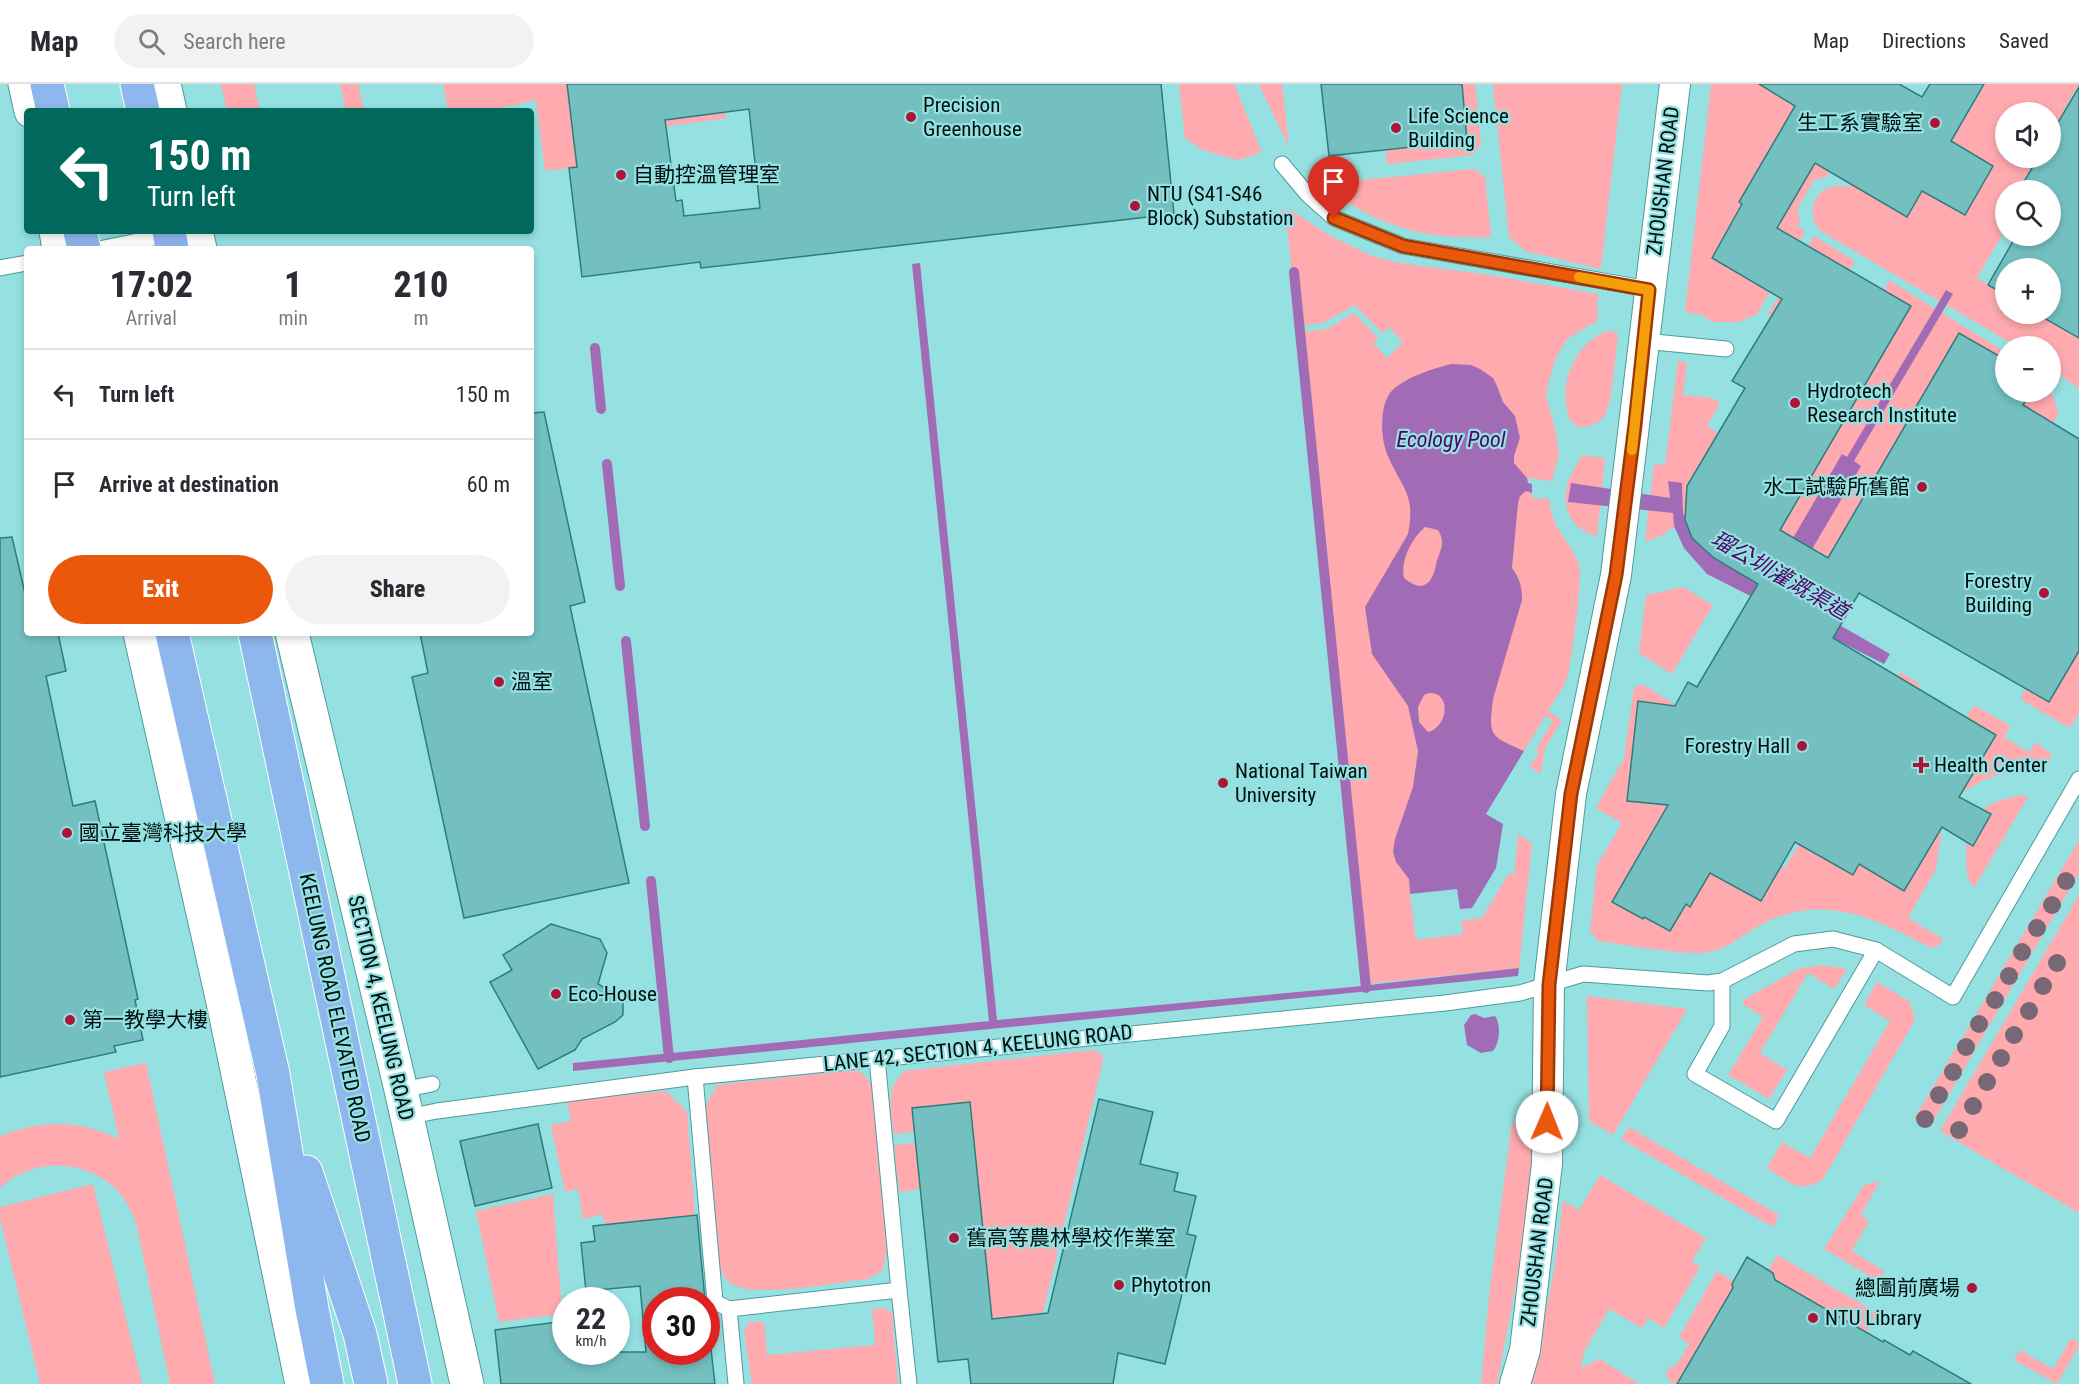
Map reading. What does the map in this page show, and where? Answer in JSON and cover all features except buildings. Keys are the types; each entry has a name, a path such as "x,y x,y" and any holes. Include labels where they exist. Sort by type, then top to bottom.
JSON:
{"highway":[{"path":"47,84 52,108"},
{"path":"137,84 142,108"},
{"path":"173,636 273,1074 312,1309 327,1384"},
{"name":"KEELUNG ROAD ELEVATED ROAD","path":"256,636 415,1384"},
{"path":"273,1074 360,1334 372,1384"}],"main road":[{"path":"26,84 30,108"},
{"path":"164,84 169,108"},
{"path":"141,636 223,1002 302,1384"},
{"name":"SECTION 4, KEELUNG ROAD","path":"293,636 413,1097 466,1384"}],"street":[{"name":"ZHOUSHAN ROAD","path":"1515,1384 1525,1350 1547,1164 1549,985 1571,794 1616,575 1675,84"}],"lane":[{"path":"1282,164 1308,195 1334,218 1403,246 1649,290"},
{"path":"114,246 172,234"},
{"path":"0,268 24,264"},
{"path":"1644,341 1726,349"},
{"path":"1876,950 1776,1121 1695,1074 1722,1026 1722,981 1794,944 1833,939 1876,950 1953,997 2079,779"},
{"name":"LANE 42, SECTION 4, KEELUNG ROAD","path":"413,1097 437,1111 694,1077 1445,1003 1520,993 1583,974 1708,984 1722,981"},
{"path":"877,1058 909,1384"},
{"path":"694,1077 715,1302 729,1309 899,1290"},
{"path":"729,1309 736,1384"}],"shaded area":[{"path":"221,84 254,84 259,108 226,108"},
{"path":"340,84 358,84 363,108 345,108"},
{"path":"443,84 722,84 726,118 639,130 637,159 545,171 536,100 500,108 447,108"},
{"path":"1179,84 1234,84 1261,150 1258,154 1237,160 1203,150 1185,138"},
{"path":"1282,84 1289,147 1259,85"},
{"path":"1462,84 1475,84 1481,144 1473,155 1387,164 1386,150 1467,141"},
{"path":"1493,84 1622,84 1601,269 1525,251 1509,237"},
{"path":"1711,84 1859,84 1845,144 1826,177 1814,180 1797,209 1800,221 1797,226 1805,231 1757,314 1739,322 1712,322 1702,315 1685,312"},
{"path":"1985,84 2079,84 2063,111 2079,120 2061,130 2061,102 1995,102 1995,168 2032,168 2026,178 2030,180 1995,180 1996,246 1977,278 1995,289 1995,324 2054,324 2079,338 2079,388 2061,375 2061,336 1999,336 1822,232 1816,224 1813,206 1822,192 1838,186 1848,187 1850,184 1907,217"},
{"path":"1474,169 1485,177 1491,237 1446,236 1407,229 1389,223 1332,193 1330,183"},
{"path":"1291,210 1327,234 1372,256 1399,263 1482,274 1598,294 1597,321 1567,339 1556,358 1549,380 1546,395 1559,454 1552,481 1528,478 1526,491 1532,493 1532,498 1550,499 1550,508 1556,525 1579,565 1578,603 1569,671 1565,683 1548,711 1562,720 1545,748 1541,774 1530,767 1539,752 1536,749 1553,720 1545,716 1524,751 1410,895 1416,940 1463,934 1461,921 1482,918 1509,873 1514,876 1518,834 1532,843 1519,968 1364,984 1298,332 1327,329 1354,313 1378,338 1373,343 1387,358 1403,342 1389,327 1382,333 1355,305 1323,323 1298,326 1287,226 1275,227 1274,212"},
{"path":"1814,236 1855,261 1850,270 1783,323 1768,314"},
{"path":"1889,280 1995,346 1995,354 1959,333 1826,562 1779,532 1911,306 1884,290"},
{"path":"1612,330 1618,335 1612,387 1606,413 1592,425 1581,427 1575,425 1568,414 1566,401 1568,375 1580,351 1589,342"},
{"path":"1678,361 1687,362 1683,395 1712,398 1720,403 1707,426 1718,433 1691,483 1685,520 1660,536 1645,542 1654,464 1665,465"},
{"path":"2025,402 2055,402 2059,413 2012,492 1982,475"},
{"path":"1582,455 1605,458 1597,536 1575,524 1566,502 1567,485"},
{"path":"1683,587 1713,605 1672,674 1639,653 1646,595"},
{"path":"2079,651 2079,713 2070,728 2020,699 2026,689 2049,702"},
{"path":"1900,672 1920,684 1829,861 1853,875 1859,864 1942,827 1936,869 1908,918 1943,939 1940,945 1931,948 1870,919 1829,910 1808,910 1787,914 1764,923 1712,952 1665,951 1598,941 1590,931 1597,865 1622,823 1596,808 1624,758 1634,688 1642,684 1684,710 1770,858 1785,868"},
{"path":"1974,705 2010,726 2004,737 2029,752 2036,742 2051,754 2049,762 2037,768 1993,777 1978,783 1960,795 1966,718"},
{"path":"2024,795 2028,797 1974,888 1967,876 1966,842 1973,846 1991,814 1983,809 2003,799"},
{"path":"2079,840 2079,873 1929,1128 1914,1119"},
{"path":"2079,895 2079,1213 1940,1131"},
{"path":"1823,965 1847,969 1834,989 1808,973 1760,1053 1787,1070 1769,1099 1728,1075 1763,1017 1744,1005 1743,1000 1798,969"},
{"path":"1877,982 1910,1002 1915,1020 1823,1179 1807,1186 1794,1184 1767,1168 1782,1142 1810,1158 1890,1021 1864,1005"},
{"path":"1587,996 1687,1009 1613,1135 1589,1121"},
{"path":"1093,1050 1102,1054 1103,1060 1038,1334 992,1319 970,1102 912,1108 914,1132 894,1134 891,1093 904,1071"},
{"path":"146,1063 215,1384 170,1384 136,1222 124,1199 114,1187 87,1171 57,1166 27,1171 0,1188 0,1136 30,1127 60,1124 89,1128 119,1139 104,1072"},
{"path":"853,1070 862,1073 871,1083 887,1252 882,1271 868,1279 778,1290 759,1290 732,1284 718,1265 703,1110 717,1085"},
{"path":"666,1091 687,1112 695,1215 605,1224 602,1214 583,1219 578,1189 565,1192 551,1125 571,1121 567,1101"},
{"path":"1512,1122 1534,1136 1527,1226 1497,1384 1481,1384 1490,1287"},
{"path":"1629,1127 1779,1215 1773,1227 1621,1139"},
{"path":"915,1143 920,1189 899,1192 894,1145"},
{"path":"1600,1175 1706,1238 1692,1262 1700,1267 1664,1328 1648,1318 1642,1328 1609,1309 1584,1352 1581,1368 1600,1359 1639,1384 1532,1384 1554,1270 1563,1201 1579,1210"},
{"path":"1880,1181 1861,1215 1869,1221 1852,1251 1884,1271 1878,1281 1824,1249 1864,1185"},
{"path":"93,1184 142,1384 40,1384 0,1218 0,1207"},
{"path":"553,1194 560,1287 552,1287 552,1315 499,1322 476,1211"},
{"path":"1777,1255 1877,1313 1866,1333 1773,1279 1773,1273 1768,1270"},
{"path":"1717,1271 1733,1281 1733,1288 1677,1384 1673,1383 1666,1374 1671,1365 1675,1367 1689,1344 1679,1337"},
{"path":"885,1308 892,1313 898,1384 752,1384 744,1332 749,1322 764,1322 767,1355 875,1345 872,1309"},
{"path":"2071,1338 2079,1343 2079,1346 2057,1384 2014,1360 2020,1350 2053,1369"}],"water":[{"path":"920,263 997,1020 1352,987 1519,968 1518,976 573,1071 573,1063 989,1021 912,264"},
{"name":"瑠公圳灌溉渠道","path":"1946,290 1953,294 1854,461 1861,466 1805,561 1789,596 1890,654 1884,664 1707,574 1684,548 1674,526 1673,513 1568,502 1571,483 1670,498 1668,481 1682,483 1683,513 1692,538 1714,558 1789,545 1842,454 1847,457"},
{"name":"Ecology Pool","path":"1451,364 1471,365 1493,378 1503,402 1515,416 1520,438 1514,463 1527,478 1528,483 1532,484 1532,493 1526,491 1520,496 1518,503 1512,568 1520,583 1522,600 1493,699 1491,721 1494,734 1498,738 1524,751 1486,814 1503,824 1496,868 1472,908 1460,909 1457,889 1410,894 1409,879 1396,862 1393,852 1395,839 1413,787 1418,751 1408,706 1372,654 1365,607 1408,534 1410,520 1409,500 1383,440 1382,420 1386,400 1396,387 1409,379","holes":["1425,527 1438,530 1442,544 1432,578 1421,586 1410,583 1404,578 1403,571 1408,550","1429,693 1441,698 1445,710 1440,724 1428,732 1419,722 1418,707 1424,695"]},
{"path":"1475,1014 1484,1018 1495,1016 1497,1019 1498,1039 1493,1051 1481,1053 1467,1045 1464,1025 1471,1015"}],"waterway":[{"path":"1294,272 1366,988"},
{"path":"595,348 601,409"},
{"path":"607,464 620,586"},
{"path":"626,641 645,826"},
{"path":"651,881 669,1058"}],"slow traffic":[{"path":"1579,277 1649,290 1632,450"}],"place":[{"name":"Precision Greenhouse","path":"911,117"},
{"name":"生工系實驗室","path":"1935,123"},
{"name":"Life Science Building","path":"1396,128"},
{"name":"自動控溫管理室","path":"621,175"},
{"name":"NTU (S41-S46 Block) Substation","path":"1135,206"},
{"name":"Hydrotech Research Institute","path":"1795,403"},
{"name":"水工試驗所舊館","path":"1922,487"},
{"name":"Forestry Building","path":"2044,593"},
{"name":"溫室","path":"499,682"},
{"name":"Forestry Hall","path":"1802,746"},
{"name":"Health Center","path":"1921,765"},
{"name":"National Taiwan University","path":"1223,783"},
{"name":"國立臺灣科技大學","path":"67,833"},
{"name":"Eco-House","path":"556,994"},
{"name":"第一教學大樓","path":"70,1020"},
{"name":"舊高等農林學校作業室","path":"954,1238"},
{"name":"Phytotron","path":"1119,1285"},
{"name":"總圖前廣場","path":"1972,1288"},
{"name":"NTU Library","path":"1813,1318"}],"route":[{"path":"1334,218 1403,246 1649,290 1616,575 1571,794 1549,985 1547,1122"}]}
